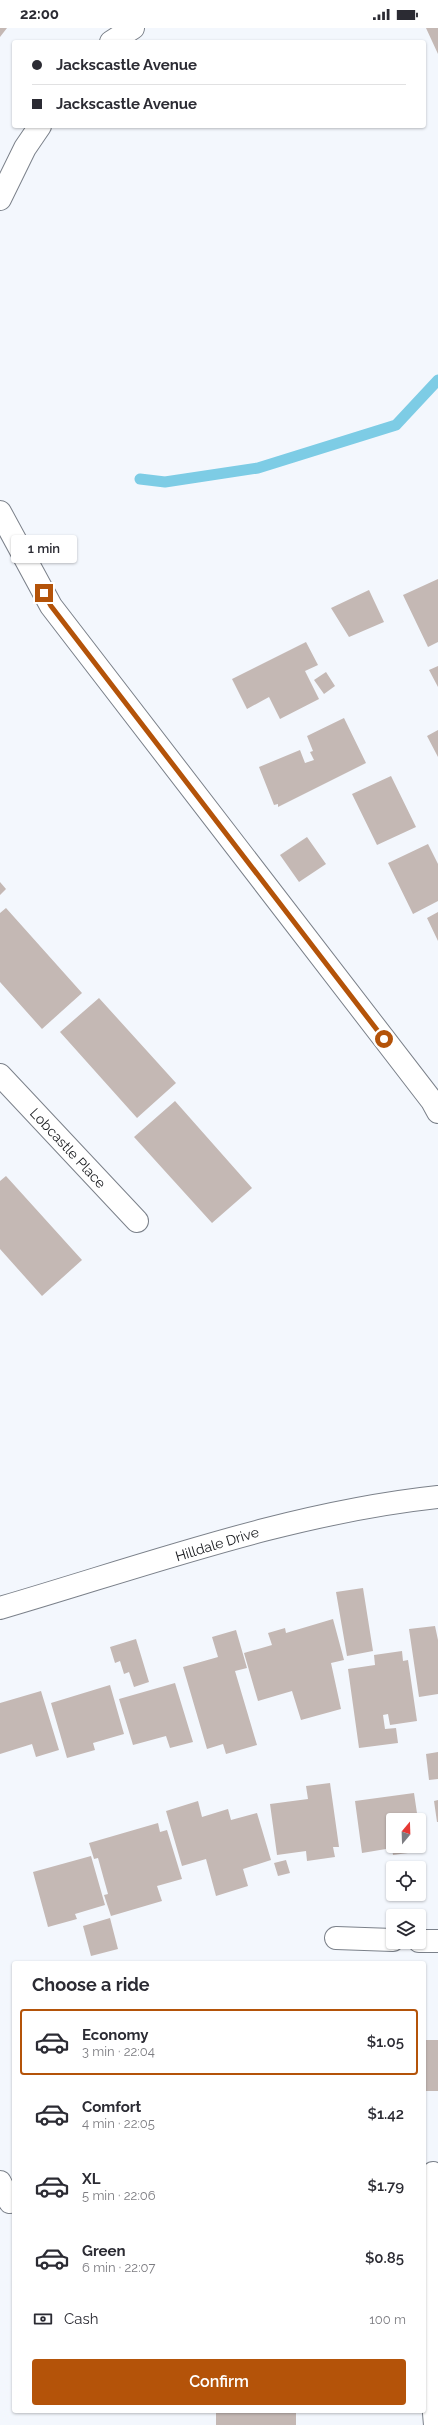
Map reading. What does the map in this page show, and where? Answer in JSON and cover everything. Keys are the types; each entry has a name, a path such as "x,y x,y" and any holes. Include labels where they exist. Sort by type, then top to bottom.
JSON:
{"street":[{"path":"115,40 133,28"},
{"path":"0,199 25,148 39,128"},
{"path":"0,512 51,606 432,1101 438,1112"},
{"name":"Lobcastle Place","path":"0,1076 137,1221"},
{"name":"Hilldale Drive","path":"0,1608 272,1528 390,1502 438,1497"},
{"path":"336,1938 386,1940"},
{"path":"426,1941 438,1941"},
{"path":"432,2173 427,2331 435,2425"},
{"path":"0,2182 8,2204"}],"building":[{"path":"0,28 7,28 0,37"},
{"path":"426,28 438,28 438,54"},
{"path":"438,579 438,642 428,647 403,595"},
{"path":"369,590 384,622 349,637 331,608"},
{"path":"306,642 318,665 305,671 319,699 280,719 269,697 247,709 232,679"},
{"path":"438,666 438,687 429,670"},
{"path":"326,672 335,686 324,694 314,680"},
{"path":"344,718 366,763 278,807 278,804 274,805 259,767 300,750 305,763 314,760 310,752 313,751 307,736"},
{"path":"438,730 438,757 427,736"},
{"path":"391,776 416,827 377,845 352,794"},
{"path":"307,837 326,864 299,882 280,855"},
{"path":"428,844 438,864 438,901 413,914 388,863"},
{"path":"0,882 6,889 0,895"},
{"path":"6,908 82,993 42,1029 0,982 0,913"},
{"path":"438,912 438,941 427,918"},
{"path":"99,998 176,1083 137,1118 60,1032"},
{"path":"175,1101 252,1188 212,1223 134,1137"},
{"path":"6,1176 82,1260 42,1296 0,1249 0,1181"},
{"path":"363,1588 373,1651 347,1656 336,1592"},
{"path":"333,1619 344,1660 331,1663 341,1709 301,1720 292,1691 258,1701 244,1653 272,1645 268,1633 285,1628 286,1633"},
{"path":"435,1626 438,1640 438,1694 419,1697 409,1629"},
{"path":"236,1630 247,1668 235,1671 257,1745 226,1754 223,1744 207,1749 183,1667 218,1657 212,1637"},
{"path":"136,1639 149,1682 134,1687 129,1672 124,1674 120,1661 115,1663 110,1647"},
{"path":"402,1651 403,1661 408,1660 417,1721 390,1725 388,1714 383,1715 385,1729 396,1728 398,1743 359,1748 348,1669 375,1665 374,1655"},
{"path":"175,1683 193,1742 170,1748 166,1736 133,1745 119,1699"},
{"path":"110,1685 124,1734 93,1743 95,1750 67,1758 51,1703"},
{"path":"41,1691 59,1750 36,1757 32,1744 0,1754 0,1703"},
{"path":"438,1752 438,1779 429,1780 426,1754"},
{"path":"330,1783 339,1847 333,1847 335,1857 307,1861 306,1851 277,1855 270,1804 308,1799 306,1786"},
{"path":"414,1793 417,1813 386,1813 386,1849 362,1853 355,1801"},
{"path":"438,1800 438,1822 437,1822 434,1801"},
{"path":"198,1801 202,1817 228,1809 231,1820 257,1813 271,1860 243,1869 248,1886 216,1896 206,1859 182,1866 166,1811"},
{"path":"158,1823 160,1832 167,1830 182,1879 157,1886 162,1901 111,1916 104,1895 108,1894 98,1858 94,1859 89,1843"},
{"path":"393,1853 408,1853 393,1855"},
{"path":"91,1856 105,1905 75,1914 77,1919 48,1927 33,1872"},
{"path":"286,1860 290,1873 278,1876 274,1863"},
{"path":"110,1918 118,1949 91,1956 83,1926"},
{"path":"426,2040 438,2040 438,2091 426,2091"},
{"path":"216,2413 296,2413 296,2425 216,2425"}],"waterway":[{"path":"140,479 165,482 258,468 396,425 438,380"}],"route":[{"path":"44,593 51,606 384,1039"}]}
